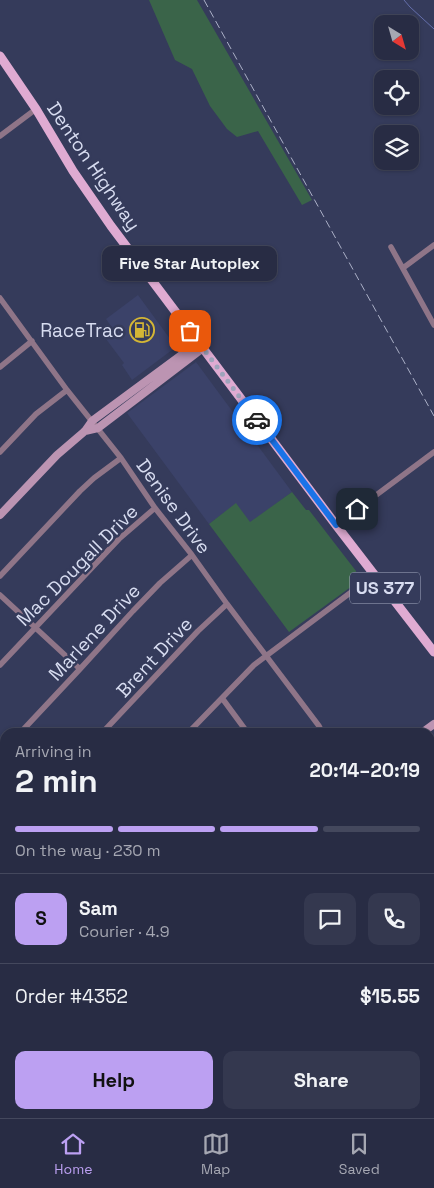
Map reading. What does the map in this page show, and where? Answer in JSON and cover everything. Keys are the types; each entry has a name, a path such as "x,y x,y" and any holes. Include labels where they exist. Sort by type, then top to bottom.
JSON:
{"main road":[{"name":"Denton Highway","path":"0,56 36,109 82,186 336,525 434,652"}],"street":[{"path":"0,136 36,109"},
{"path":"402,268 434,245"},
{"path":"391,247 434,325"},
{"name":"Denise Drive","path":"0,298 67,390 121,458 155,508 320,728"},
{"path":"428,314 434,310"},
{"path":"0,367 32,341"},
{"path":"0,515 57,455 86,431 92,421 153,381 201,345"},
{"path":"86,431 98,428 153,381"},
{"path":"0,452 36,414 67,390"},
{"path":"336,525 434,452"},
{"path":"0,576 80,491 121,458"},
{"name":"Mac Dougall Drive","path":"0,665 119,539 155,508"},
{"name":"Marlene Drive","path":"25,728 153,590 192,555"},
{"path":"193,728 254,665 374,575"},
{"path":"0,595 80,669"},
{"name":"Brent Drive","path":"107,728 198,631 227,604"},
{"path":"222,698 244,728"}],"shaded area":[{"path":"138,295 176,347 132,380 122,365 124,363 106,339 115,332 106,319"},
{"path":"196,362 292,492 250,523 236,504 209,524 127,413"}],"green space":[{"path":"149,0 197,0 312,200 302,205 258,131 237,137 227,129 210,106 192,69 175,60"},
{"path":"292,492 306,510 309,510 360,577 359,581 289,632 209,524 236,503 250,522"}],"waterway":[{"path":"404,0 434,29"}],"railway":[{"path":"204,0 434,416"}],"way so far":[{"path":"190,331 257,420"}],"place":[{"name":"RaceTrac","path":"142,330"},
{"name":"Five Star Autoplex","path":"190,331"}],"route":[{"path":"257,420 336,525 357,509"}]}
